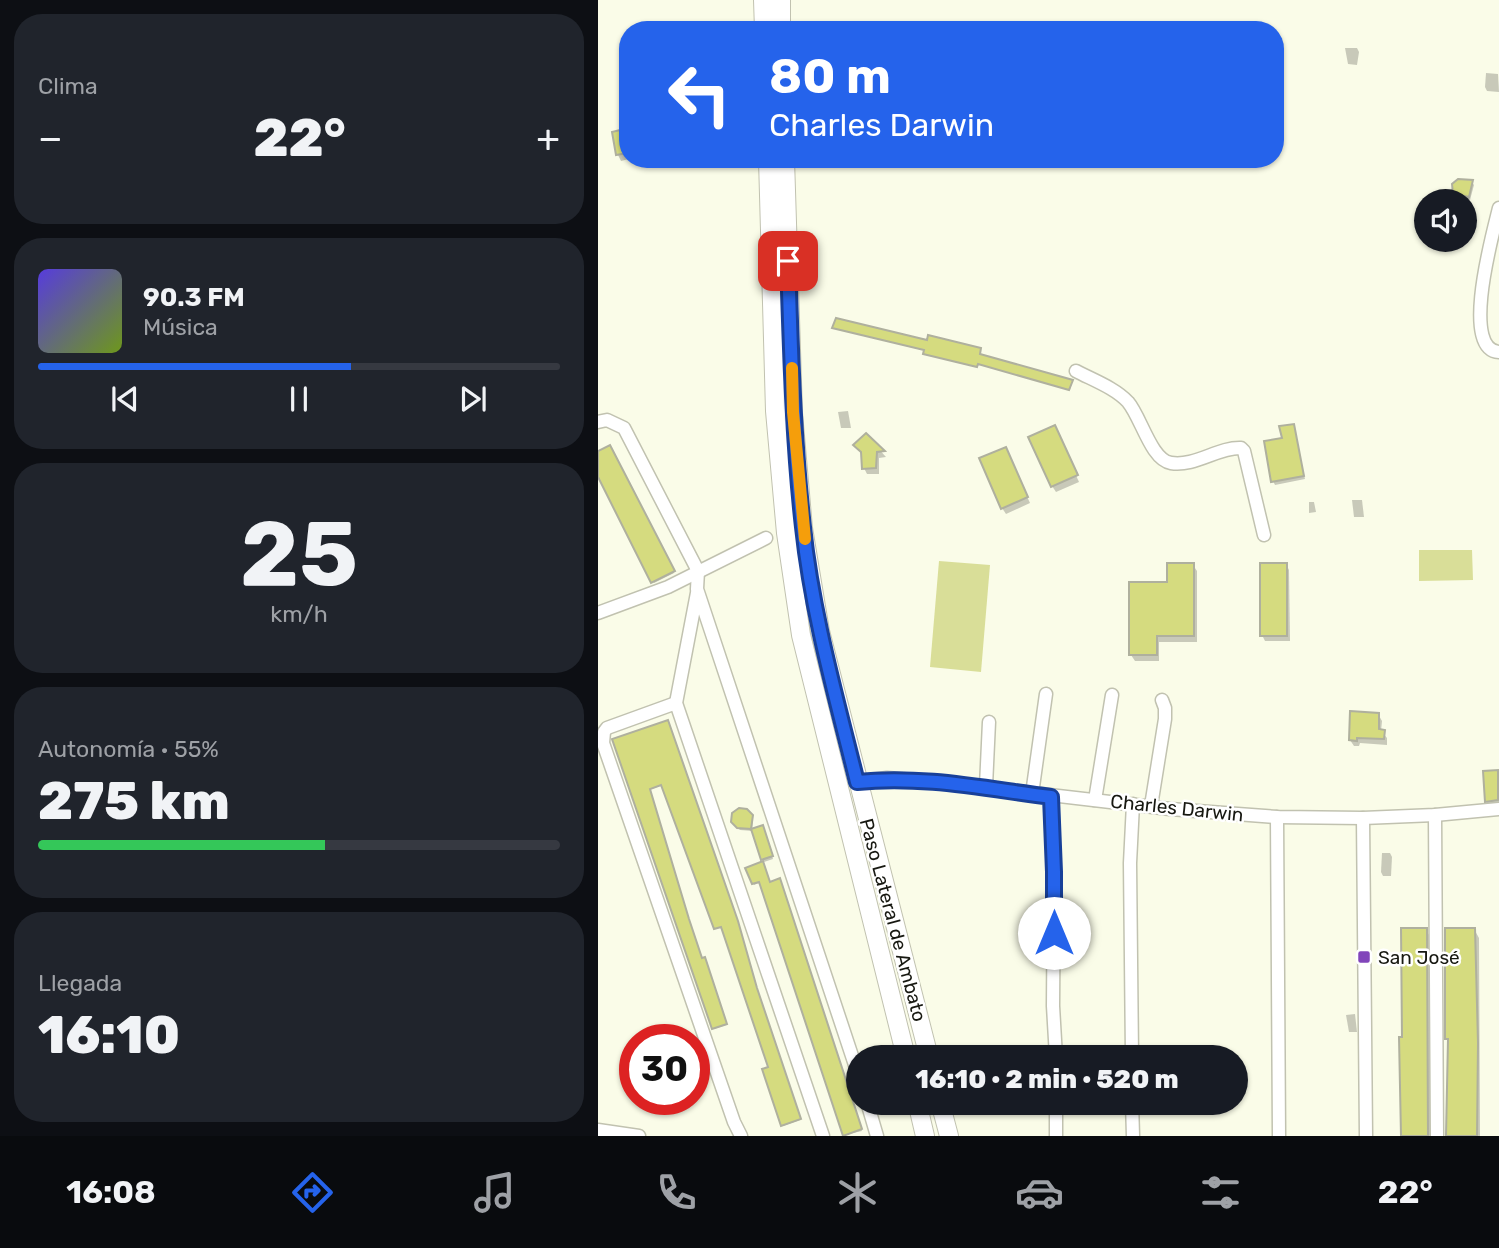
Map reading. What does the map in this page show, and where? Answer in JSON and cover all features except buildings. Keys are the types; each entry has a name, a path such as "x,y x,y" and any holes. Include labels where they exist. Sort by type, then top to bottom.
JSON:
{"highway":[{"path":"763,0 764,21"},
{"path":"781,0 781,21"},
{"name":"Paso Lateral de Ambato","path":"768,168 775,411 788,546 801,635 903,1045"},
{"name":"Paso Lateral de Ambato","path":"785,168 793,412 803,528 820,631 926,1045"},
{"path":"873,922 894,917"},
{"path":"920,1115 925,1136"},
{"path":"943,1115 949,1136"}],"street":[{"path":"1499,208 1481,293 1480,316 1484,344 1489,350 1499,352"},
{"path":"1076,371 1120,395 1130,405 1158,455 1168,463 1180,464 1241,447 1264,535"},
{"path":"598,422 607,420 624,428 698,571 676,703 823,1136"},
{"path":"598,599 601,612 668,587 766,538"},
{"path":"697,589 848,1045"},
{"path":"1032,794 1046,694"},
{"path":"1095,800 1112,695"},
{"path":"1151,806 1165,719 1162,700"},
{"path":"676,703 607,728 603,743 741,1136"},
{"path":"986,786 989,722"},
{"name":"Charles Darwin","path":"857,782 887,778 986,786 1051,797 1277,817 1363,818 1499,809"},
{"path":"1051,797 1055,1045"},
{"path":"1132,1045 1130,863 1133,804"},
{"path":"1434,815 1437,1136"},
{"path":"1277,817 1279,1136"},
{"path":"1363,818 1366,1136"},
{"path":"871,1115 877,1136"},
{"path":"1056,1115 1056,1136"},
{"path":"1132,1115 1133,1136"},
{"path":"598,1130 639,1136"}],"green space":[{"path":"1419,550 1472,550 1473,580 1419,581"},
{"path":"939,561 990,565 981,672 930,667"}],"slow traffic":[{"path":"792,368 793,412 805,539"}],"place":[{"name":"San José","path":"1364,957"}],"route":[{"path":"788,261 793,412 803,528 820,631 857,782 887,778 939,782 986,786 1051,797 1054,933"}]}
